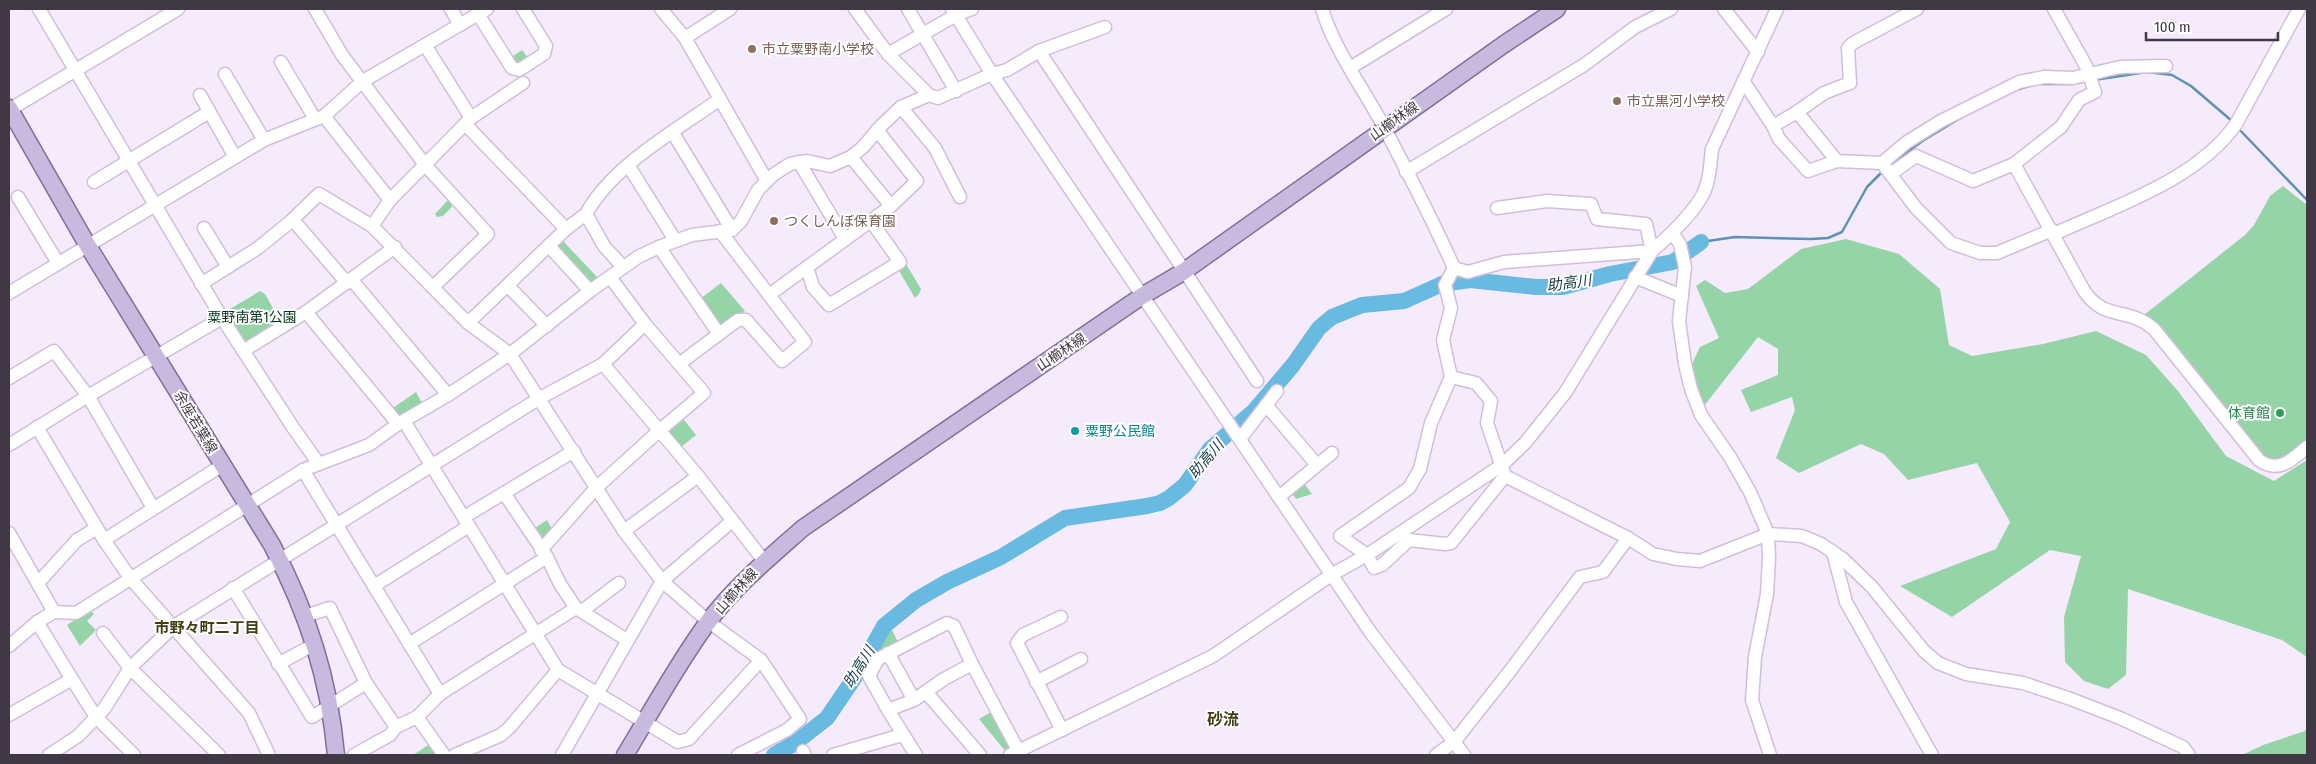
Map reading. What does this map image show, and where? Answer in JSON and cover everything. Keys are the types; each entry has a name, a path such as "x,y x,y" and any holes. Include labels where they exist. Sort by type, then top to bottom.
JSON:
{"main road":[{"name":"山櫛林線","path":"625,755 688,652 709,622 764,561 803,528 1142,296 1183,272 1384,128 1557,9"},
{"name":"余座若葉線","path":"9,109 88,246 280,560 305,616 315,644 330,708 336,755"}],"street":[{"path":"39,9 201,284 294,429 319,464"},
{"path":"9,109 178,9"},
{"path":"315,9 342,54 426,166 488,234 433,286"},
{"path":"451,9 460,25"},
{"path":"9,293 264,140 320,118 363,81 482,11 512,68 519,70 544,54 546,46 524,9"},
{"path":"661,9 685,38 767,181"},
{"path":"685,38 730,9"},
{"path":"854,9 888,54 929,95 938,98 992,74 1007,70 1040,51 1105,27"},
{"path":"908,9 956,91"},
{"path":"888,54 954,12 972,9"},
{"path":"1322,9 1350,68 1384,128 1454,268 1468,272 1504,262 1652,251"},
{"path":"1350,68 1446,9"},
{"path":"1406,172 1584,65 1635,26 1671,9"},
{"path":"1724,9 1758,52"},
{"path":"1454,268 1445,285 1451,308 1443,340 1451,377 1431,423 1420,469 1409,488 1340,536 1367,555 1374,568 1377,568 1409,540 1450,543 1503,471 1565,393 1652,251 1673,234 1702,196 1710,174 1712,150 1777,9"},
{"path":"1773,126 1824,93 1850,83 1848,48 1853,43 1917,9"},
{"path":"1892,174 1916,156 1973,181 2014,164 2061,127 2079,100 2094,92 2088,73 2054,9"},
{"path":"1882,163 1916,208 1951,243 1980,253 1997,253 2053,232 2174,179 2194,166 2226,139 2299,9"},
{"path":"954,12 992,74 1280,496 1331,575 1371,633 1464,755"},
{"path":"425,45 468,121 566,229"},
{"path":"1040,51 1183,272 1257,381"},
{"path":"281,62 320,118 390,200"},
{"path":"1744,82 1773,126 1778,139 1808,171 1837,161 1882,163 1907,142 1996,92 2019,82 2044,78 2073,78 2088,73 2120,68 2166,66"},
{"path":"225,74 264,140"},
{"path":"372,226 390,200 426,166 468,121 523,83"},
{"path":"200,95 235,157"},
{"path":"9,646 38,622 54,612 76,612 303,470 369,445 401,422 448,395 510,354 590,290 623,267 659,246 692,235 726,230 741,221 758,190 790,164 807,161 830,166 851,157 901,107 929,95"},
{"path":"468,323 566,229 586,214 595,198 628,165 720,99"},
{"path":"901,107 935,148 960,197"},
{"path":"94,182 209,112"},
{"path":"1797,112 1837,161"},
{"path":"769,295 891,206 917,181 878,130"},
{"path":"673,133 726,230 769,295 805,342 782,361 746,320 738,320 679,364"},
{"path":"851,157 891,206"},
{"path":"799,162 845,239"},
{"path":"2014,164 2083,289 2093,302 2106,311 2126,314 2141,319 2154,329 2254,454 2265,465 2278,467 2293,459 2307,447"},
{"path":"628,165 675,240"},
{"path":"201,284 258,248 293,220 319,194 372,226 395,247 468,323 510,354 624,531 662,581 709,622 761,660 800,719 787,730 738,755"},
{"path":"18,196 58,263"},
{"path":"1497,208 1547,200 1591,204 1598,219 1646,224 1652,251"},
{"path":"586,214 604,246 623,267"},
{"path":"293,220 448,395"},
{"path":"807,267 813,288 829,305 900,262 871,221"},
{"path":"204,228 228,267"},
{"path":"1673,234 1680,244 1685,267 1679,321 1685,364 1691,389 1701,415 1730,457 1750,492 1768,534 1767,594 1755,657 1752,700 1770,755"},
{"path":"549,246 590,290"},
{"path":"659,246 719,334"},
{"path":"243,350 306,312 395,247"},
{"path":"409,644 505,585 544,554 596,488 704,393 645,324 610,277"},
{"path":"1635,277 1682,296"},
{"path":"508,286 547,326"},
{"path":"306,312 401,422 432,466 558,670 678,742 689,739 761,660"},
{"path":"9,445 88,396 157,358 222,318"},
{"path":"48,755 78,736 104,709 130,668 174,626 540,398 603,364 645,324"},
{"path":"9,378 54,351 88,396 153,508"},
{"path":"603,364 698,476 764,561"},
{"path":"1451,377 1476,383 1490,401 1487,423 1503,471 1628,538 1652,554 1677,559 1700,560 1768,534 1802,536 1821,544 1833,552 1872,587 1924,651 1938,663 1966,674 2023,683 2095,707 2183,747 2189,755"},
{"path":"1238,437 1277,391"},
{"path":"1266,405 1317,465"},
{"path":"37,427 104,540 131,579 249,713 269,755"},
{"path":"374,586 467,522 504,493 574,451"},
{"path":"1280,496 1332,453"},
{"path":"104,540 221,466"},
{"path":"303,470 440,694"},
{"path":"916,755 902,735 870,676 878,659 947,623 954,626 1014,753 1213,656 1331,575 1367,555 1503,471"},
{"path":"624,531 698,476"},
{"path":"504,493 544,554 560,584 579,610 627,640"},
{"path":"562,755 662,581 732,521"},
{"path":"38,583 77,540 97,528"},
{"path":"9,534 54,612"},
{"path":"1436,755 1454,742 1580,577 1603,572 1628,538"},
{"path":"1833,552 1846,602 1932,755"},
{"path":"354,755 390,735 396,727 417,717 440,694 579,610 619,583"},
{"path":"233,588 312,717 330,708 366,682"},
{"path":"305,616 330,608 366,682 396,727"},
{"path":"1061,617 1023,635 1017,643 1062,730"},
{"path":"38,622 96,717 134,755"},
{"path":"103,633 130,668 219,755"},
{"path":"278,664 315,644"},
{"path":"888,653 914,700"},
{"path":"1036,682 1081,659"},
{"path":"888,710 914,700 944,679 972,664"},
{"path":"456,755 506,731 558,670"},
{"path":"9,715 72,679"},
{"path":"926,692 980,755"},
{"path":"417,717 444,755"},
{"path":"833,755 902,735"}],"green space":[{"path":"522,50 529,59 520,65 510,58"},
{"path":"2283,186 2307,205 2307,441 2286,457 2274,459 2261,455 2153,322 2144,315 2245,235 2254,225 2270,196"},
{"path":"449,199 452,207 443,216 437,217 435,214"},
{"path":"1846,239 1899,254 1940,289 1949,345 1972,356 2043,344 2096,331 2146,355 2178,391 2226,456 2274,481 2307,460 2307,657 2282,640 2128,589 2126,675 2108,689 2084,681 2065,662 2064,617 2081,556 2050,550 1952,617 1900,586 1996,549 2010,522 1977,463 1908,480 1884,454 1861,444 1799,473 1776,458 1795,410 1792,397 1751,412 1741,390 1778,375 1778,349 1758,337 1704,406 1690,368 1700,347 1719,338 1696,286 1705,280 1725,293 1748,289 1801,249"},
{"path":"562,240 599,279 595,283 588,283 557,251 558,244"},
{"path":"906,264 921,289 915,298 898,269"},
{"path":"721,283 745,311 725,326 719,326 700,299"},
{"name":"粟野南第1公園","path":"260,291 265,294 281,322 248,342 242,339 225,312"},
{"path":"416,392 423,405 404,415 397,414 393,408"},
{"path":"681,416 696,435 680,448 668,433 670,426"},
{"path":"1303,482 1312,494 1296,499 1291,492"},
{"path":"547,520 552,529 543,540 532,530"},
{"path":"90,610 94,614 87,621 96,630 80,646 67,625"},
{"path":"891,628 898,642 878,652"},
{"path":"991,712 1010,750 1006,752 979,719"},
{"path":"2307,727 2307,755 2242,755 2263,745 2305,731"},
{"path":"430,744 438,755 413,755"}],"waterway":[{"path":"2094,80 2147,72 2172,75 2191,86 2232,121"},
{"path":"2040,84 2071,84"},
{"path":"2016,90 2029,86"},
{"path":"1893,162 1962,117"},
{"path":"2237,127 2307,200"},
{"path":"1701,242 1735,237 1828,238 1842,232 1867,187 1883,171"},
{"name":"助高川","path":"774,755 795,743 827,718 857,674 884,626 916,600 947,582 1001,557 1065,518 1147,506 1160,503 1169,498 1185,485 1210,449 1254,411 1293,365 1319,328 1332,317 1362,305 1404,301 1442,284 1470,280 1536,287 1563,287 1610,274 1673,262 1701,242"}],"place":[{"name":"市立粟野南小学校","path":"752,49"},
{"name":"市立黒河小学校","path":"1617,101"},
{"name":"つくしんぼ保育園","path":"774,221"},
{"name":"体育館","path":"2280,413"},
{"name":"粟野公民館","path":"1075,431"}],"district":[{"name":"市野々町二丁目","path":"207,628"},
{"name":"砂流","path":"1223,719"}]}
